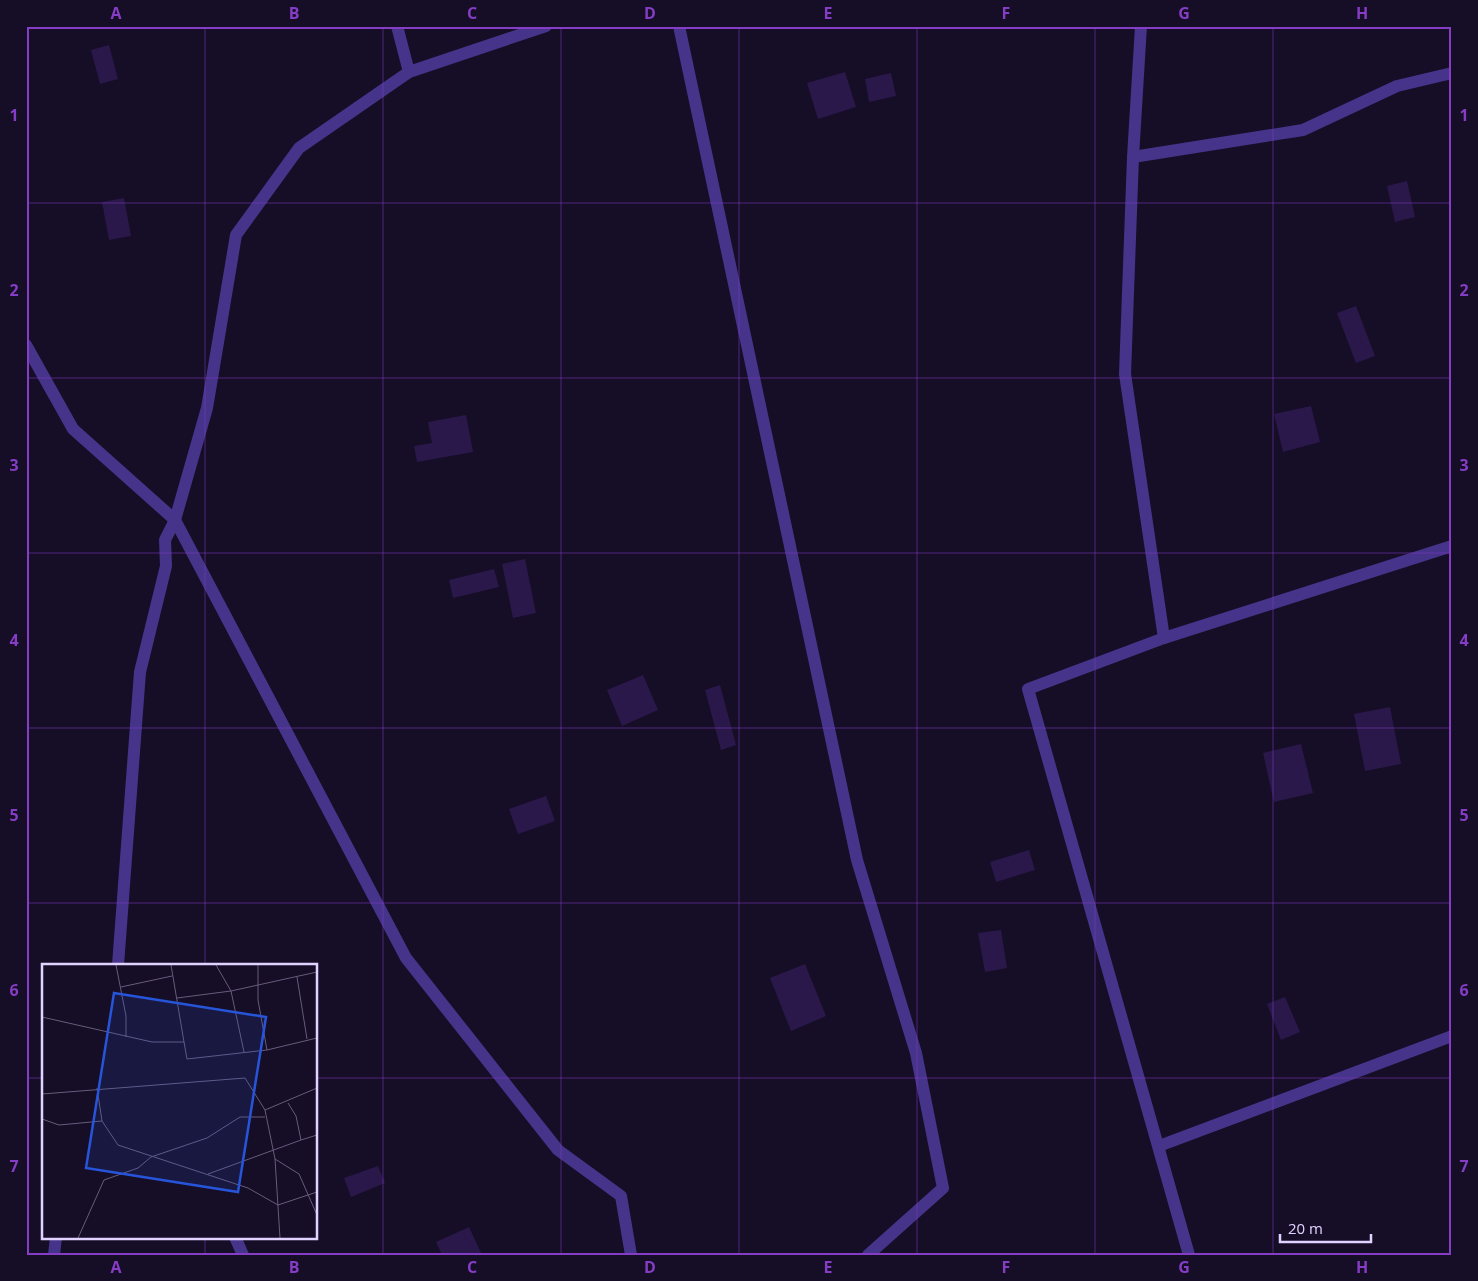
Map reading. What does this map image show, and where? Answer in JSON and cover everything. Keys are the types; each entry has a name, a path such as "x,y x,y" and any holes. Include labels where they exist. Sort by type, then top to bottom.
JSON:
{"street":[{"path":"397,26 409,72"},
{"path":"118,964 140,672 166,566 165,540 175,520 207,408 236,235 299,148 409,72 546,26"},
{"path":"679,26 857,860 916,1053 944,1188 868,1255"},
{"path":"1141,26 1133,157 1125,374 1164,638"},
{"path":"1133,157 1303,130 1397,86 1452,73"},
{"path":"26,345 73,429 175,520 406,958 558,1150 621,1196 631,1255"},
{"path":"1189,1255 1028,688 1164,638 1452,546"},
{"path":"1159,1146 1452,1036"},
{"path":"54,1255 56,1238"},
{"path":"235,1238 243,1255"}],"building":[{"path":"109,45 118,79 100,84 91,50"},
{"path":"845,72 856,107 818,119 807,83"},
{"path":"891,73 896,96 869,102 865,79"},
{"path":"1407,181 1415,217 1395,222 1387,186"},
{"path":"124,198 131,236 109,240 102,202"},
{"path":"1356,306 1375,356 1356,363 1337,313"},
{"path":"1311,406 1320,442 1283,452 1274,414"},
{"path":"466,415 473,452 417,462 414,446 432,443 428,422"},
{"path":"525,559 536,613 513,618 502,564"},
{"path":"494,569 499,587 453,598 449,580"},
{"path":"643,675 658,710 622,726 607,690"},
{"path":"720,685 736,745 721,750 705,690"},
{"path":"1390,707 1401,764 1365,771 1354,714"},
{"path":"1301,744 1313,793 1274,802 1263,753"},
{"path":"546,796 555,821 518,834 509,809"},
{"path":"1029,850 1035,870 996,882 990,862"},
{"path":"1001,930 1007,968 985,972 978,933"},
{"path":"805,964 826,1016 791,1031 770,978"},
{"path":"1285,997 1300,1032 1281,1040 1267,1004"},
{"path":"378,1166 385,1183 351,1197 344,1178"},
{"path":"469,1227 482,1255 442,1255 436,1242"}]}
